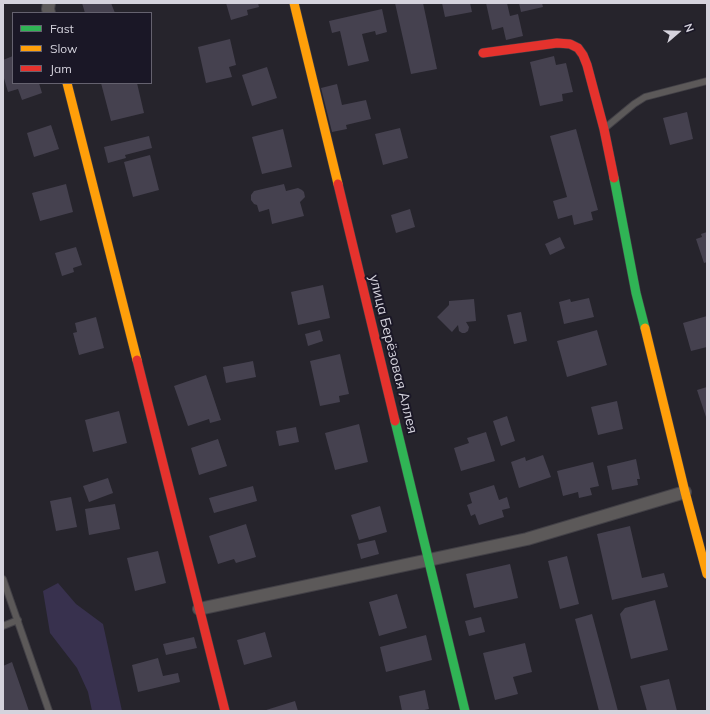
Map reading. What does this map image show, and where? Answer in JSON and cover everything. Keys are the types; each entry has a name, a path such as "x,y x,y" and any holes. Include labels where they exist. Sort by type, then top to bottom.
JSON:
{"street":[{"name":"улица Берёзовая Аллея","path":"294,3 465,711"},
{"path":"483,53 557,43 570,44 578,48 583,55 604,129 636,293 685,492 703,538 707,574"},
{"path":"66,84 225,711"},
{"path":"199,609 429,561 526,539 685,492"}],"lane":[{"path":"604,129 634,104 645,97 707,81"},
{"path":"3,579 49,711"},
{"path":"3,626 18,620"}],"shaded area":[{"path":"58,583 76,604 103,624 122,711 92,711 88,692 77,668 50,633 43,591"}],"building":[{"path":"82,3 111,3 115,12 85,12"},
{"path":"226,3 258,3 259,7 247,10 248,15 231,20"},
{"path":"395,3 423,3 437,69 411,74"},
{"path":"442,3 470,3 472,12 445,17"},
{"path":"486,3 507,3 510,16 518,14 523,36 506,40 503,27 492,30"},
{"path":"519,3 542,3 543,7 521,12"},
{"path":"382,9 387,32 376,35 375,31 362,34 369,61 348,66 340,31 332,33 329,21"},
{"path":"230,39 236,65 229,67 232,77 206,83 198,47"},
{"path":"12,56 12,84 39,84 42,93 22,100 18,89 8,92 3,75 3,60"},
{"path":"554,56 556,65 566,63 573,92 562,94 563,101 540,106 530,62"},
{"path":"267,67 277,98 252,106 242,75"},
{"path":"101,84 137,84 144,113 111,121"},
{"path":"337,84 342,105 366,100 371,119 346,125 347,129 332,132 321,88"},
{"path":"687,112 693,139 670,145 663,118"},
{"path":"51,125 59,149 34,157 27,133"},
{"path":"400,128 408,158 383,165 375,134"},
{"path":"283,129 292,167 262,174 252,137"},
{"path":"576,129 598,210 591,212 593,220 574,225 572,215 558,219 553,201 567,197 550,136"},
{"path":"149,136 152,148 125,155 126,158 108,163 104,147"},
{"path":"150,155 159,190 133,197 124,162"},
{"path":"66,184 73,212 40,221 32,193"},
{"path":"284,184 286,191 298,188 304,192 305,197 300,202 304,216 272,224 269,209 259,212 257,205 251,200 251,195 254,191"},
{"path":"410,209 415,227 396,233 391,215"},
{"path":"707,232 707,262 704,263 696,239 702,237 701,234"},
{"path":"560,237 565,248 550,255 545,244"},
{"path":"76,247 82,265 73,268 74,272 62,276 55,253"},
{"path":"323,285 330,318 298,325 291,292"},
{"path":"589,298 594,317 564,324 559,302 570,299 571,302"},
{"path":"474,299 476,321 466,322 469,327 468,331 465,333 459,331 458,325 452,332 437,317 449,305 449,301"},
{"path":"521,312 527,341 514,344 507,315"},
{"path":"707,316 707,347 691,351 683,323"},
{"path":"96,317 104,348 79,355 73,333 77,332 75,323"},
{"path":"320,330 323,341 308,346 305,334"},
{"path":"597,330 607,365 567,377 557,341"},
{"path":"340,354 349,394 339,396 340,402 320,406 310,361"},
{"path":"253,361 256,377 226,383 223,367"},
{"path":"206,375 221,420 210,423 209,419 188,426 174,386"},
{"path":"707,387 707,420 697,390"},
{"path":"617,401 623,429 598,435 591,407"},
{"path":"119,411 127,443 93,452 85,420"},
{"path":"507,416 515,441 501,446 493,421"},
{"path":"359,424 368,462 335,470 325,433"},
{"path":"296,427 299,442 279,446 276,431"},
{"path":"486,432 495,461 461,471 454,448 469,443 467,438"},
{"path":"218,439 227,466 199,475 191,448"},
{"path":"543,455 551,477 519,488 511,462 525,457 526,461"},
{"path":"636,459 640,479 637,479 638,485 612,490 607,466"},
{"path":"593,462 599,486 590,488 592,495 579,498 578,492 563,496 557,471"},
{"path":"108,478 113,493 89,502 83,486"},
{"path":"494,485 499,500 507,497 510,508 502,510 504,517 479,525 475,514 471,516 467,505 472,503 469,493"},
{"path":"253,486 257,501 214,513 209,498"},
{"path":"71,497 77,527 56,531 50,501"},
{"path":"115,504 120,529 89,535 85,509"},
{"path":"380,506 387,532 359,540 351,515"},
{"path":"246,524 256,557 236,563 234,559 218,564 209,536"},
{"path":"630,526 642,578 664,573 668,587 612,600 597,534"},
{"path":"375,540 379,554 361,559 357,544"},
{"path":"158,551 166,583 135,591 127,558"},
{"path":"567,556 579,604 560,609 548,561"},
{"path":"510,564 518,598 474,608 466,574"},
{"path":"397,594 407,628 379,636 369,602"},
{"path":"655,600 668,650 631,659 620,614 625,608"},
{"path":"592,614 618,711 599,711 575,619"},
{"path":"481,617 485,632 469,636 465,621"},
{"path":"265,632 272,657 244,665 237,640"},
{"path":"426,635 432,660 386,672 380,647"},
{"path":"194,637 197,648 166,655 163,644"},
{"path":"525,643 532,672 513,677 518,694 495,700 483,653"},
{"path":"158,658 163,676 178,673 180,682 138,692 132,665"},
{"path":"12,662 29,711 3,711 3,666"},
{"path":"669,679 677,711 647,711 640,686"},
{"path":"425,690 429,709 420,711 402,711 399,696"},
{"path":"295,701 298,711 263,711"}],"traffic: fast":[{"path":"614,178 636,293 645,328"},
{"path":"395,421 465,711"}],"traffic: slow":[{"path":"294,3 338,184"},
{"path":"67,84 137,360"},
{"path":"645,328 685,492 707,574"}],"traffic: jam":[{"path":"483,53 557,43 570,44 578,48 587,65 604,129 614,178"},
{"path":"338,184 395,421"},
{"path":"137,360 225,711"}]}
